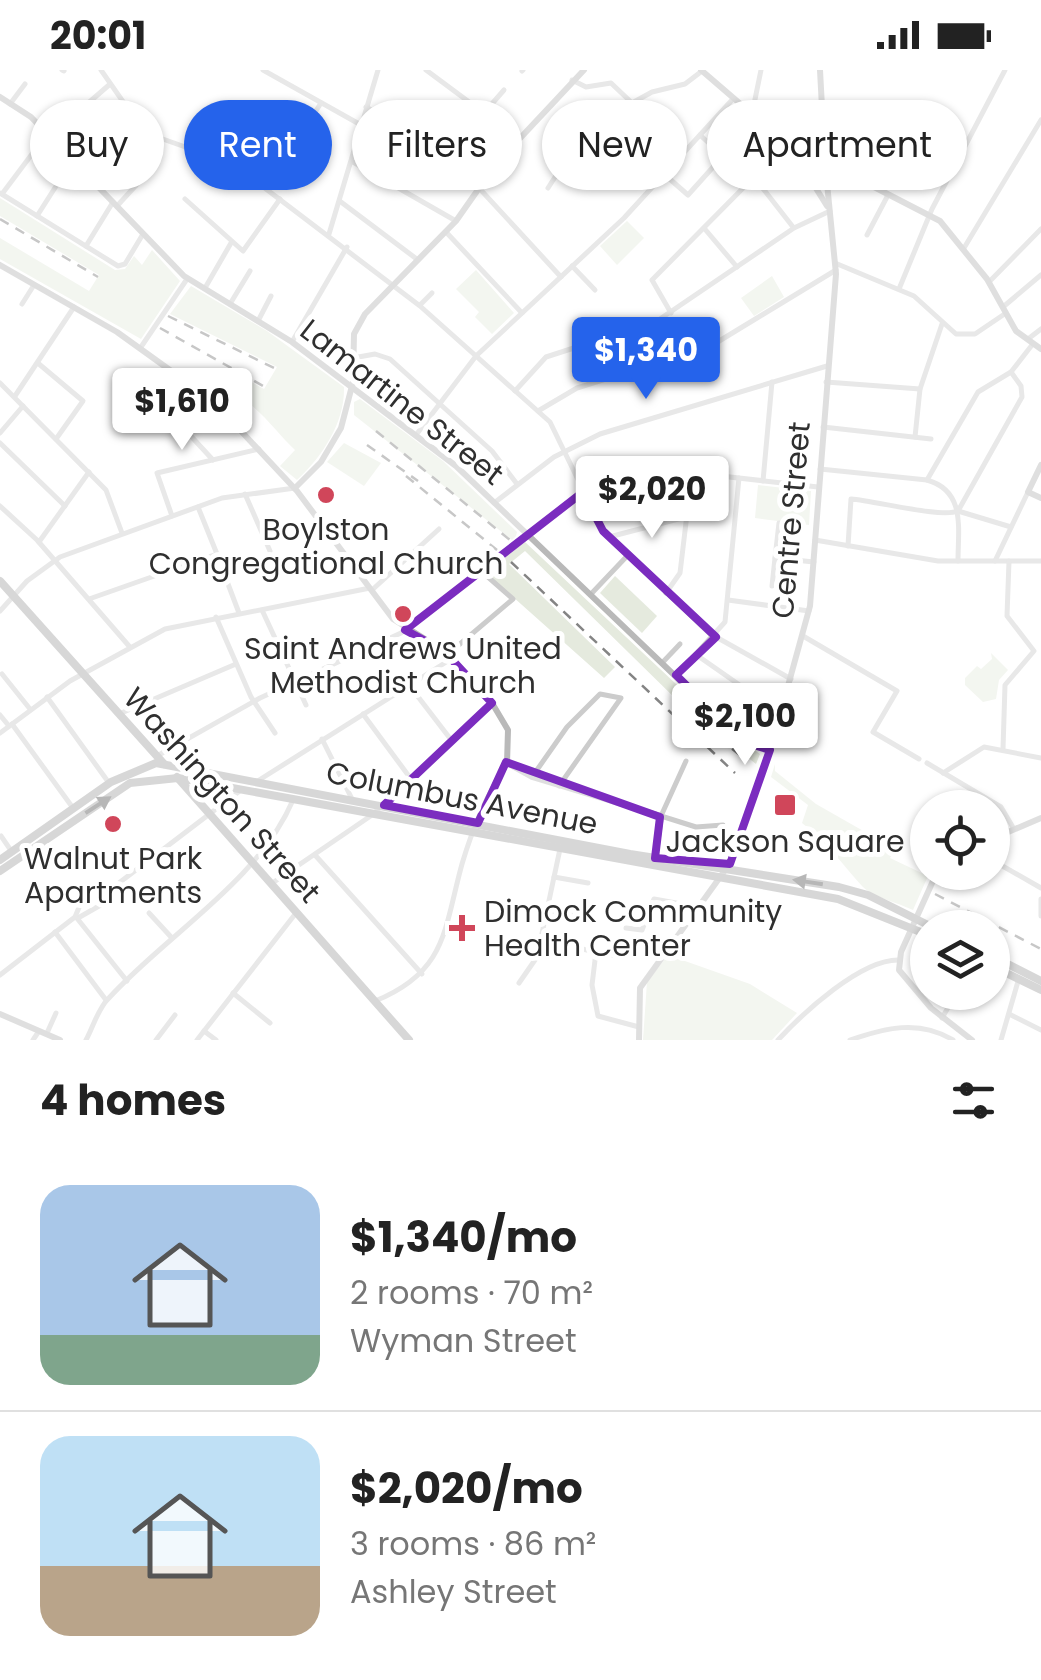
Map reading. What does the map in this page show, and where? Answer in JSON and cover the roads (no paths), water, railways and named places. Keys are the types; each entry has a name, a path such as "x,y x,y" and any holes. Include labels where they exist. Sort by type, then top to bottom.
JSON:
{"main road":[{"name":"Washington Street","path":"0,580 409,1040"},
{"name":"Columbus Avenue","path":"0,860 109,783 144,765 166,765 655,858 856,891 910,921"},
{"name":"Columbus Avenue","path":"0,871 132,782 178,778 842,899 910,922"},
{"path":"1010,965 1041,981"},
{"path":"1010,974 1041,990"}],"street":[{"path":"263,70 316,100"},
{"path":"364,70 376,73 368,100"},
{"path":"426,70 466,100"},
{"path":"522,135 584,70"},
{"path":"637,100 685,84 702,70"},
{"name":"Centre Street","path":"702,70 732,100"},
{"path":"754,100 761,70"},
{"path":"820,70 820,100"},
{"path":"898,289 930,214 1006,70"},
{"path":"102,71 133,116 160,138 184,147"},
{"path":"572,80 586,87 611,83 629,100"},
{"path":"10,104 24,84"},
{"path":"91,100 110,84"},
{"path":"496,100 504,90"},
{"name":"Lamartine Street","path":"0,97 30,121"},
{"path":"964,248 1041,120"},
{"path":"687,149 707,127"},
{"path":"683,190 688,194 723,156 700,135"},
{"path":"30,158 1,193 122,266 143,234"},
{"path":"329,234 352,165"},
{"path":"671,313 652,280 754,177 794,228"},
{"path":"37,216 53,190"},
{"name":"Lamartine Street","path":"101,190 188,278 292,342 416,435 494,503 743,741 770,750"},
{"path":"86,246 114,204 130,190"},
{"path":"269,190 394,283 552,424 596,523 666,593 716,637 792,679"},
{"path":"402,190 456,221"},
{"path":"0,611 54,561 198,507 245,494 294,488 318,466 335,440 352,387 360,322 456,221 478,190"},
{"path":"481,190 561,277"},
{"path":"416,435 476,356 648,190"},
{"name":"Centre Street","path":"818,190 830,211"},
{"name":"Centre Street","path":"639,1040 640,988 727,868 770,750 809,612 836,267 826,190"},
{"path":"886,190 930,214 964,248 1029,343 1041,349"},
{"path":"867,235 890,192"},
{"path":"185,199 243,251 280,198"},
{"path":"341,202 418,260"},
{"path":"515,390 549,355 630,333 671,313 794,228 830,211"},
{"path":"704,228 737,267"},
{"path":"990,282 1041,229"},
{"path":"446,232 522,313"},
{"path":"205,289 232,243"},
{"path":"292,342 347,247"},
{"path":"1,266 141,347 202,390 294,488 404,630 450,657 492,703 508,730 507,763 473,834 450,923 422,974 410,985 375,1001"},
{"path":"572,266 594,290"},
{"path":"538,410 574,389 716,343 836,267 898,289 921,301 954,333 970,335 1041,276"},
{"path":"230,304 250,271"},
{"path":"141,347 188,278"},
{"path":"22,304 34,286"},
{"path":"420,306 432,293"},
{"path":"258,321 271,296"},
{"path":"14,397 74,307"},
{"path":"915,438 920,389 942,324"},
{"path":"927,480 979,390 1011,372 1041,328"},
{"path":"353,358 387,358 492,451 517,484"},
{"path":"39,364 83,401 56,438"},
{"path":"494,503 564,451 600,434 828,366"},
{"path":"958,510 1022,397 1021,386 1011,372"},
{"path":"763,480 772,382"},
{"path":"826,382 920,389"},
{"path":"0,383 109,495 122,534"},
{"path":"0,434 23,406"},
{"path":"178,422 213,460"},
{"path":"823,428 931,439"},
{"path":"0,442 65,506"},
{"path":"172,516 157,473 259,450"},
{"path":"994,561 1041,465"},
{"path":"157,756 254,701 404,630 582,492 659,469 818,487"},
{"path":"820,469 927,480 947,490 958,510 958,561"},
{"path":"39,542 89,472"},
{"path":"666,593 680,573 692,472"},
{"path":"676,676 716,637 725,622 739,478"},
{"path":"1028,492 1041,498"},
{"path":"245,494 270,550"},
{"path":"848,546 851,499 903,504 934,515 958,510 1011,527"},
{"path":"0,506 39,542 129,646"},
{"path":"90,599 217,554 198,507"},
{"path":"609,537 686,517"},
{"path":"772,586 779,523"},
{"path":"0,733 47,696 129,646 176,625 371,589 439,530"},
{"path":"815,540 958,561 1041,561"},
{"path":"591,594 628,556"},
{"path":"775,558 814,562"},
{"path":"1003,750 1005,685 1034,651 1007,616 1009,561"},
{"path":"256,782 450,657 512,599 480,570"},
{"path":"225,576 240,614"},
{"path":"728,600 809,612"},
{"path":"262,610 306,705"},
{"path":"216,618 254,701 275,733"},
{"path":"803,636 897,690 873,732 919,759"},
{"path":"662,663 680,644"},
{"path":"698,656 749,692 784,704"},
{"path":"119,714 236,664"},
{"path":"2,674 30,709"},
{"path":"409,685 452,741"},
{"path":"532,776 566,728 600,694 620,698 559,786"},
{"path":"47,696 109,783"},
{"path":"272,884 372,815 492,703"},
{"path":"363,714 411,780"},
{"path":"0,716 11,724 74,808"},
{"path":"322,739 353,801"},
{"path":"943,773 977,749 1041,758"},
{"path":"655,858 661,816 686,761"},
{"path":"507,763 559,786 696,827 724,825"},
{"path":"927,763 1004,809 1014,830"},
{"path":"0,975 75,917 80,905 111,889 241,790"},
{"path":"86,1040 106,1000 251,862 284,820 293,800"},
{"path":"1010,832 1041,818"},
{"path":"1025,824 1041,827"},
{"path":"1,836 12,852"},
{"path":"518,983 533,966 560,849"},
{"path":"316,855 422,974"},
{"path":"1010,870 1041,888"},
{"path":"554,877 588,883"},
{"path":"75,917 89,916 106,902 111,889"},
{"path":"626,928 642,930 654,899 698,907"},
{"path":"1040,914 1041,900"},
{"path":"547,910 582,917"},
{"path":"197,1040 296,913"},
{"path":"149,914 172,938"},
{"path":"75,917 127,981"},
{"path":"55,932 106,1000"},
{"path":"910,933 899,960 902,977 942,1018 972,1040"},
{"path":"541,940 625,957"},
{"path":"596,952 592,985 598,1016 638,1027"},
{"path":"778,1040 828,994 883,962 899,960"},
{"path":"1001,1040 1019,978"},
{"path":"233,994 270,1023"},
{"path":"942,1018 947,1010"},
{"path":"32,1040 56,1013"},
{"path":"1009,1014 1041,1030"},
{"path":"156,1040 175,1015"},
{"path":"2,1018 60,1040"},
{"path":"850,1040 901,1026 923,1028 953,1040"},
{"path":"885,1030 888,1040"},
{"path":"204,1031 216,1040"}],"railway":[{"path":"0,219 98,277"},
{"path":"168,316 276,369"},
{"path":"160,328 265,387"},
{"path":"376,431 510,540"},
{"path":"367,445 418,481"},
{"path":"406,476 497,550"},
{"path":"511,562 735,773"},
{"path":"690,715 741,756"},
{"path":"935,894 1041,949"}],"place":[{"name":"Boylston Congregational Church","path":"326,495"},
{"name":"Saint Andrews United Methodist Church","path":"403,614"},
{"name":"Jackson Square","path":"785,805"},
{"name":"Walnut Park Apartments","path":"113,824"},
{"name":"Dimock Community Health Center","path":"462,928"}]}
